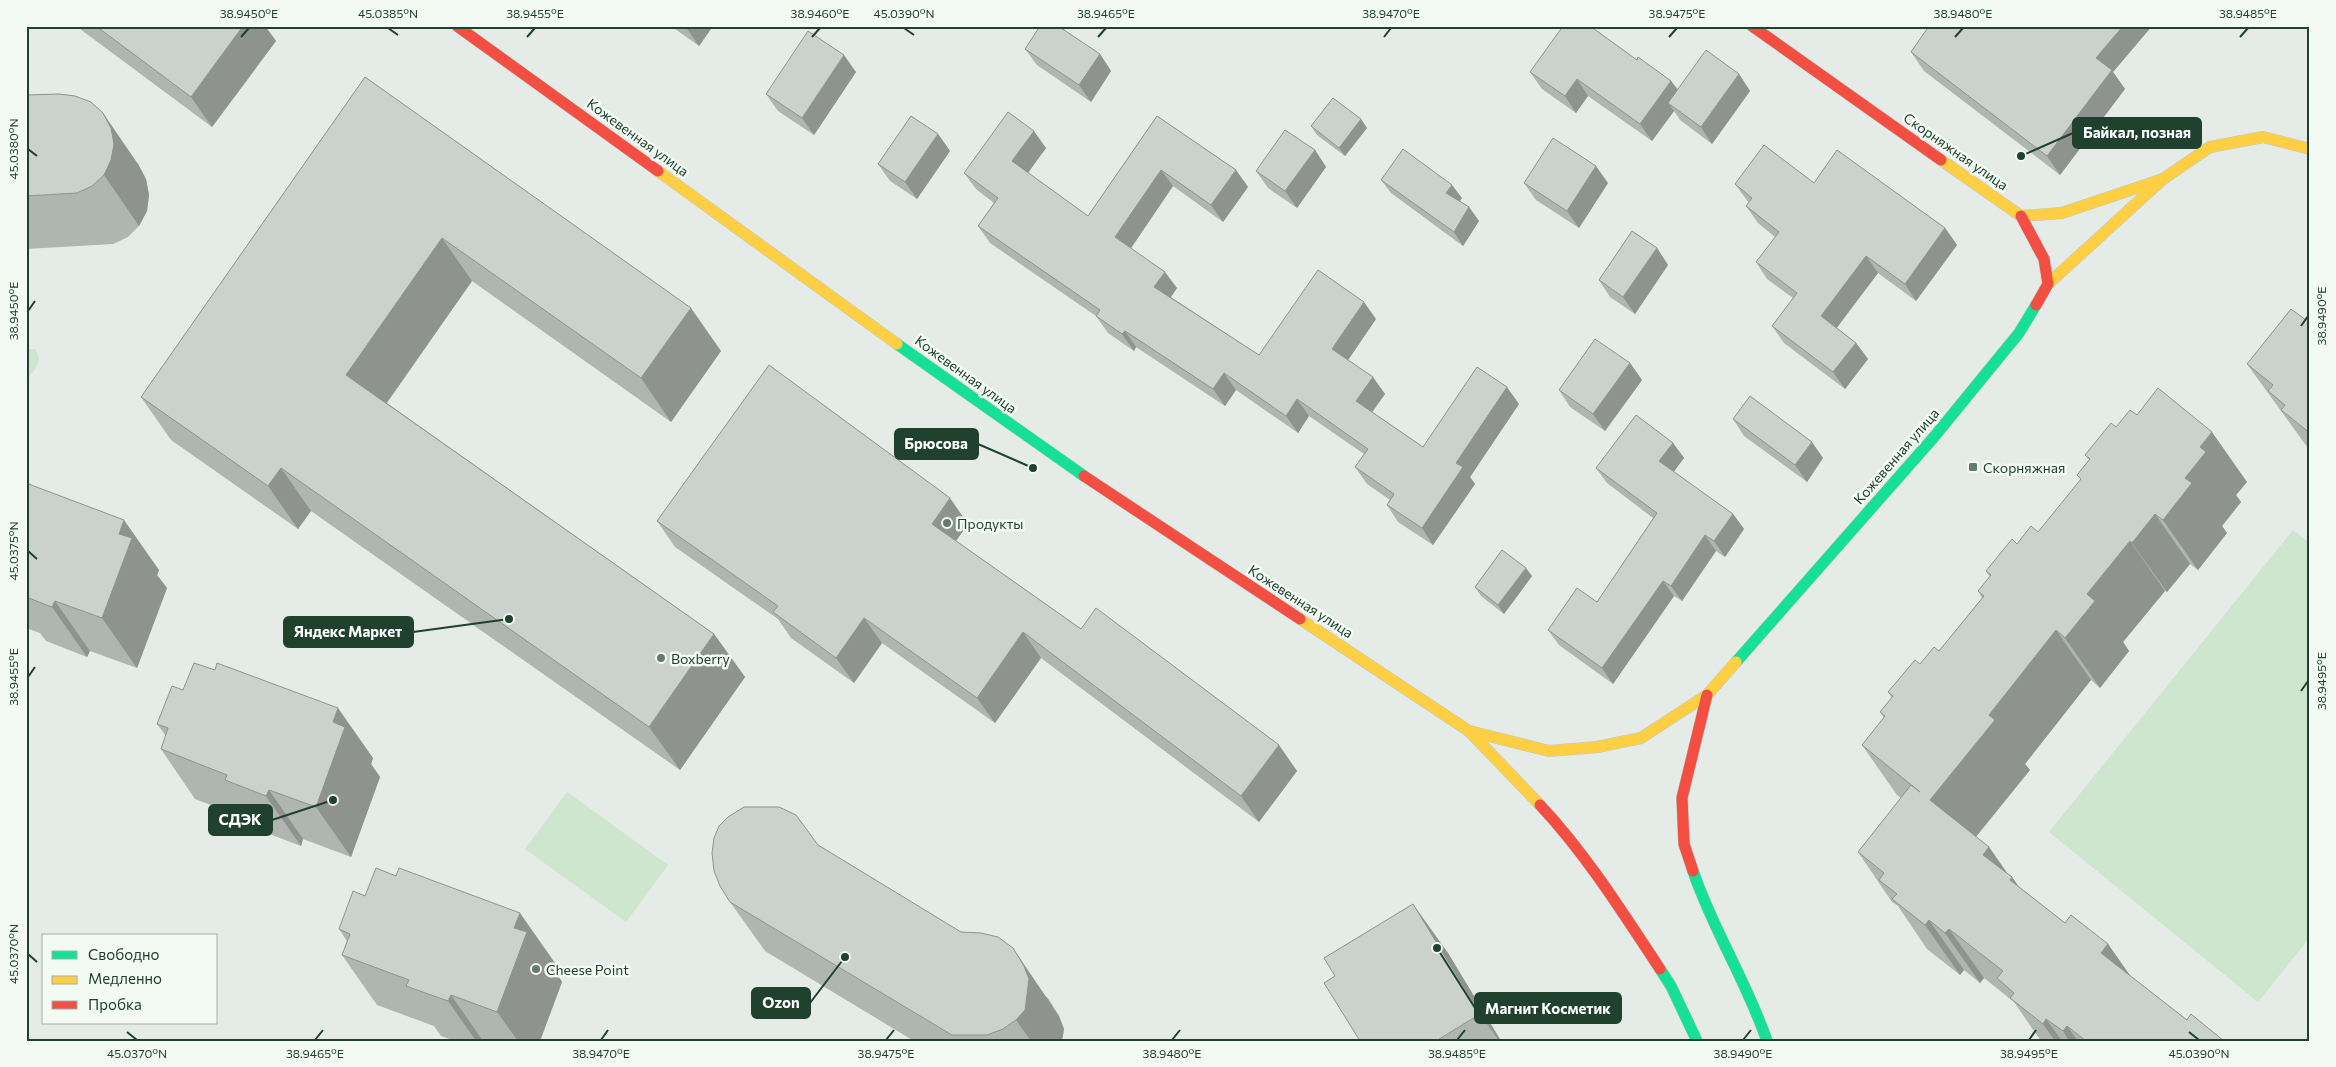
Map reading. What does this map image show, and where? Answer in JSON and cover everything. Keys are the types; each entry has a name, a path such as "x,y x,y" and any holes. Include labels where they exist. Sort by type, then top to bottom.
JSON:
{"main road":[{"name":"Кожевенная улица","path":"457,26 1044,450 1468,731"},
{"name":"Скорняжная улица","path":"1752,26 2021,216"},
{"path":"2048,284 2163,179 2210,147 2262,137 2310,149"},
{"path":"2048,284 2044,260 2021,216 2062,213 2163,179"},
{"name":"Кожевенная улица","path":"1707,694 1934,437 2019,333 2048,284"},
{"path":"1468,731 1549,752 1597,747 1641,738 1707,694"},
{"path":"1707,694 1682,798 1684,844 1700,892 1756,1008 1767,1041"},
{"path":"1468,731 1556,822 1614,898 1671,986 1696,1041"}],"green space":[{"path":"26,349 35,349 39,358 37,366 26,381"},
{"path":"2293,530 2310,543 2310,937 2258,1002 2049,832"},
{"path":"567,792 668,865 626,922 525,849"}],"building":[{"path":"96,26 243,26 191,97"},
{"path":"1040,26 1058,26 1100,54 1079,85 1025,49"},
{"path":"1563,26 1590,26 1637,60 1638,57 1671,81 1640,124 1577,79 1565,96 1530,72"},
{"path":"1929,26 2123,26 2096,58 2112,70 2047,156 1911,52"},
{"path":"808,31 844,55 802,118 766,94"},
{"path":"1706,50 1739,74 1701,127 1668,103"},
{"path":"365,77 691,308 641,378 442,238 346,375 714,634 649,727 281,468 268,486 141,397"},
{"path":"59,94 75,96 91,102 103,113 111,128 114,144 111,160 104,175 92,186 77,193 26,196 26,95"},
{"path":"1333,98 1361,119 1339,148 1311,126"},
{"path":"1008,112 1034,131 1012,161 1088,216 1157,116 1236,170 1211,205 1161,170 1115,237 1165,272 1154,287 1259,355 1318,270 1364,302 1332,349 1373,377 1356,401 1423,447 1477,367 1507,387 1456,463 1463,467 1422,528 1387,505 1394,494 1355,467 1368,449 1297,399 1286,416 1224,373 1213,389 1125,331 1122,334 1096,316 1100,310 978,226 998,198 964,173"},
{"path":"911,116 938,134 905,182 878,164"},
{"path":"1285,130 1315,150 1285,191 1256,171"},
{"path":"1553,138 1596,166 1567,211 1524,183"},
{"path":"1764,145 1814,183 1837,150 1945,228 1905,284 1866,256 1821,316 1856,343 1833,372 1772,326 1797,293 1756,262 1779,232 1746,206 1752,198 1735,184"},
{"path":"1403,149 1452,185 1446,193 1469,207 1454,232 1381,180"},
{"path":"1632,231 1657,248 1623,297 1599,280"},
{"path":"2291,309 2306,320 2310,315 2310,433 2281,410 2285,405 2268,391 2273,385 2247,364"},
{"path":"1595,339 1630,363 1593,414 1559,390"},
{"path":"769,365 950,498 932,524 1081,629 1096,608 1279,745 1241,796 1023,632 977,698 864,618 836,658 773,612 778,606 657,521"},
{"path":"2158,388 2212,432 2200,447 2206,452 2185,478 2192,483 2163,520 2155,514 2132,543 2130,541 2087,594 2095,601 2065,638 2056,630 1989,715 1995,720 1930,800 1989,847 1983,855 2012,877 2010,880 2065,923 2071,915 2108,944 2101,953 2187,1020 2191,1014 2224,1041 2086,1041 2067,1026 2063,1031 2046,1019 2043,1024 2010,998 2014,993 1997,978 2003,971 1949,929 1945,933 1929,920 1925,925 1892,899 1897,894 1879,880 1884,873 1858,852 1911,785 1920,792 1862,745 1885,716 1880,712 1893,696 1888,692 1915,660 1920,664 1934,647 1939,651 1984,596 1978,591 1991,575 1986,571 2012,539 2017,544 2031,526 2038,532 2081,479 2077,475 2090,459 2085,455 2111,423 2116,427 2130,410 2137,415"},
{"path":"1750,396 1812,442 1795,465 1733,419"},
{"path":"1636,415 1673,443 1659,461 1733,514 1714,541 1705,535 1671,586 1663,581 1602,668 1548,630 1577,588 1597,602 1657,513 1596,468"},
{"path":"26,483 124,520 119,534 132,538 102,618 55,601 52,607 26,597"},
{"path":"1502,550 1526,568 1498,605 1475,587"},
{"path":"194,663 215,670 217,663 338,708 333,722 345,727 316,807 269,790 266,796 225,780 227,775 161,749 168,728 157,724 172,686 183,690"},
{"path":"744,807 779,807 796,815 818,845 961,932 981,933 998,937 1013,948 1024,966 1029,979 1025,1010 1016,1020 1003,1029 987,1035 952,1035 730,902 720,886 714,871 712,853 714,838 719,826 728,817"},
{"path":"376,868 396,876 399,868 520,913 514,928 527,932 497,1012 451,995 448,1001 406,986 409,980 342,955 350,934 339,929 353,891 365,896"},
{"path":"1413,904 1480,1014 1436,1041 1360,1041 1324,983 1335,976 1324,958"}],"traffic: fast":[{"path":"1736,662 1934,437 2019,333 2036,305"},
{"path":"897,344 1084,476"},
{"path":"1693,871 1710,914 1750,998 1767,1041"},
{"path":"1660,969 1671,986 1697,1041"}],"traffic: slow":[{"path":"2048,284 2163,179 2210,147 2263,137 2310,149"},
{"path":"1941,160 2021,216 2062,213 2163,179"},
{"path":"658,171 897,344"},
{"path":"1300,619 1469,731 1540,805"},
{"path":"1469,731 1549,751 1597,747 1641,738 1707,695 1736,662"}],"traffic: jam":[{"path":"457,26 658,171"},
{"path":"1752,26 1941,160"},
{"path":"2021,216 2044,259 2048,284 2036,305"},
{"path":"1084,476 1300,619"},
{"path":"1693,871 1684,844 1682,798 1707,695"},
{"path":"1540,805 1573,843 1618,905 1660,969"}],"place":[{"name":"Байкал, позная","path":"2021,156"},
{"name":"Скорняжная","path":"1973,467"},
{"name":"Брюсова","path":"1033,468"},
{"name":"Продукты","path":"947,523"},
{"name":"Яндекс Маркет","path":"509,619"},
{"name":"Boxberry","path":"661,658"},
{"name":"СДЭК","path":"333,800"},
{"name":"Магнит Косметик","path":"1437,948"},
{"name":"Ozon","path":"845,957"},
{"name":"Cheese Point","path":"536,969"}]}
